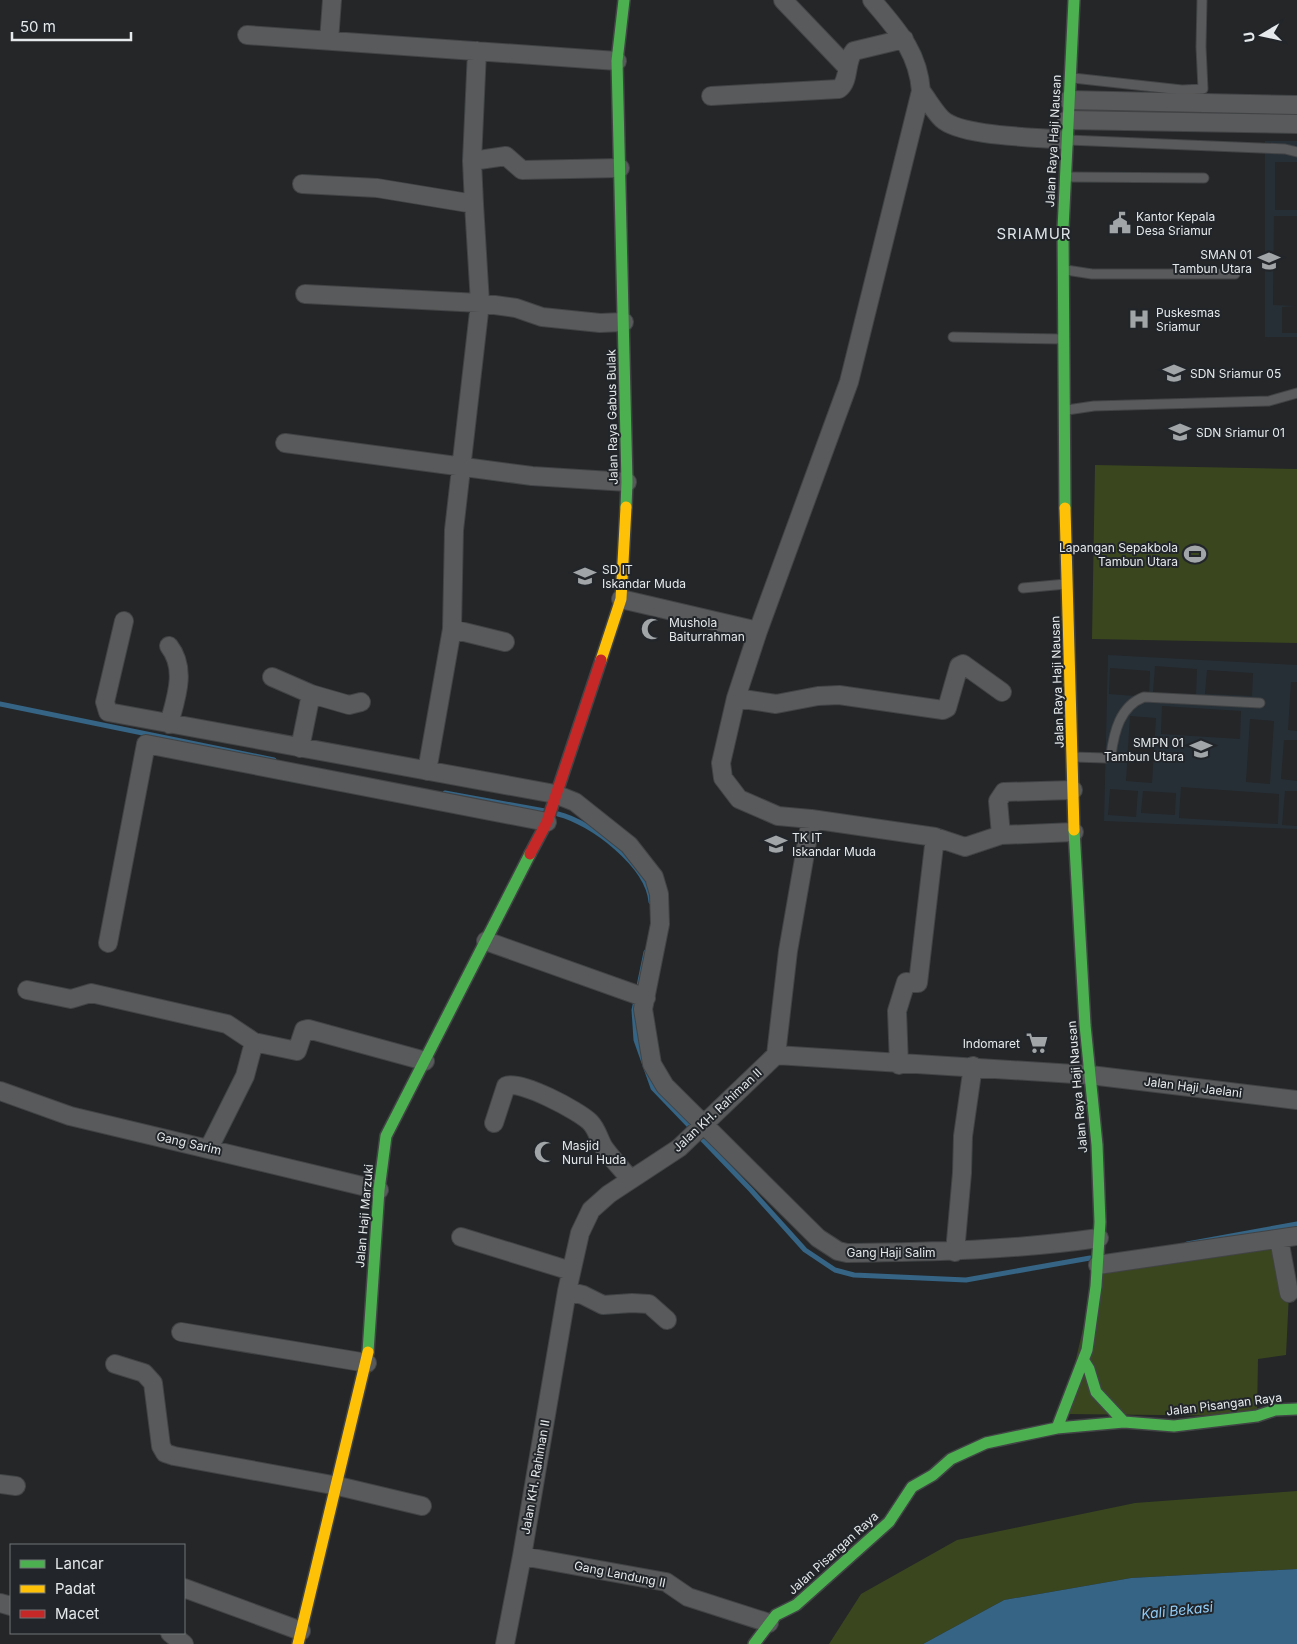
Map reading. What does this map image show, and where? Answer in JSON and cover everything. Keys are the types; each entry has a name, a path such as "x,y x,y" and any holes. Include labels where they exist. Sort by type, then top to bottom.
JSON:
{"street":[{"path":"329,40 332,0"},
{"name":"Jalan Raya Gabus Bulak","path":"547,822 621,599 627,482 617,61 624,0"},
{"path":"783,0 847,67"},
{"path":"872,0 904,39 920,70 921,91 849,382 758,631 736,698 721,763 723,778 730,790 739,799 750,806 778,816 935,837 965,847 1001,835 1074,832"},
{"name":"Jalan Raya Haji Nausan","path":"1057,1428 1087,1350 1098,1265 1099,1238 1097,1145 1085,1026 1074,832 1066,584 1062,339 1066,140 1074,0"},
{"path":"247,35 617,61"},
{"path":"711,96 833,90 842,86 854,51 904,39"},
{"path":"427,772 452,629 454,530 463,467 480,303 472,161 477,51"},
{"path":"921,91 943,119 954,126 971,131 1066,140"},
{"path":"1068,100 1297,104"},
{"path":"1172,123 1173,103"},
{"path":"1067,120 1297,124"},
{"path":"472,161 506,156 522,170 620,168"},
{"path":"302,184 377,188 474,204"},
{"path":"305,294 480,303 516,308 542,317 600,323 624,322"},
{"path":"285,443 532,476 627,482"},
{"path":"621,599 758,631"},
{"name":"Gang Haji Salim","path":"124,621 105,702 106,709 116,715 556,794 575,802 629,845 654,877 659,894 660,924 643,1009 652,1064 665,1086 705,1124 804,1226 838,1251 847,1253 955,1252 1040,1246 1099,1238"},
{"path":"452,629 505,642"},
{"path":"169,646 177,658 179,678 169,724"},
{"path":"736,698 776,704 818,696 839,695 943,710 950,701 959,666 963,664 1002,692"},
{"path":"272,677 311,694 349,706 361,702"},
{"path":"300,748 311,694"},
{"path":"108,943 146,744 547,822"},
{"path":"1001,835 998,801 1000,795 1004,792 1074,790"},
{"path":"811,819 788,951 776,1055 899,1064 973,1066 1090,1075"},
{"name":"Jalan Haji Marzuki","path":"300,1637 367,1364 379,1190 386,1136 547,822"},
{"path":"899,1064 897,1011 906,982 918,983 935,837"},
{"path":"486,941 646,998"},
{"path":"27,990 71,999 91,993 227,1024 254,1042 297,1051 304,1030 308,1029 425,1061"},
{"path":"209,1148 245,1076 254,1042"},
{"name":"Jalan KH. Rahiman II","path":"505,1644 522,1556 567,1291 580,1233 591,1210 609,1194 685,1142 776,1055"},
{"path":"955,1252 962,1173 963,1136 973,1066"},
{"name":"Jalan Haji Jaelani","path":"1090,1075 1297,1100"},
{"path":"494,1123 506,1086 512,1084 529,1089 564,1104 588,1120 596,1129 604,1148 630,1179"},
{"name":"Gang Sarim","path":"0,1091 70,1116 379,1190"},
{"path":"1098,1265 1297,1236"},
{"path":"461,1237 571,1271"},
{"path":"1279,1239 1289,1293"},
{"path":"567,1291 583,1295 604,1305 649,1304 666,1320"},
{"path":"181,1332 367,1364"},
{"path":"1084,1361 1096,1392 1120,1418"},
{"path":"116,1364 144,1374 153,1382 161,1446 165,1453 338,1486 422,1506"},
{"name":"Jalan Pisangan Raya","path":"754,1644 776,1615 796,1604 873,1538 889,1522 912,1487 933,1475 951,1459 986,1443 1057,1428 1120,1418 1174,1426 1257,1416 1275,1410 1297,1409"},
{"name":"Gang Landung II","path":"522,1556 666,1582 688,1597 769,1624"},
{"path":"185,1588 300,1637"},
{"path":"171,1634 184,1644"}],"lane":[{"path":"1070,78 1182,90 1203,89 1200,47 1202,0"},
{"path":"1066,140 1285,149 1297,152"},
{"path":"1065,177 1204,178"},
{"path":"1064,269 1092,274 1235,274"},
{"path":"953,337 1062,339"},
{"path":"1064,410 1094,406 1269,401 1297,393"},
{"path":"1023,588 1066,584"},
{"path":"1073,757 1106,758 1111,755 1120,720 1130,704 1144,697 1260,703"}],"shaded area":[{"name":"SMAN 01 Tambun Utara","path":"1265,141 1297,141 1297,162 1275,162 1275,210 1297,210 1297,216 1274,216 1273,305 1297,306 1282,307 1282,333 1297,333 1297,337 1265,337"},
{"name":"SMPN 01 Tambun Utara","path":"1108,655 1297,665 1297,682 1291,682 1288,730 1297,731 1297,740 1284,740 1281,779 1297,781 1297,791 1285,791 1282,825 1297,826 1297,829 1104,821","holes":["1155,666 1197,669 1196,696 1153,693","1110,668 1150,671 1149,697 1109,694","1207,670 1253,673 1252,696 1205,694","1162,706 1241,711 1240,739 1161,734","1130,716 1156,718 1152,783 1126,781","1250,719 1274,721 1270,784 1246,782","1181,787 1279,794 1278,824 1179,818","1110,789 1138,791 1136,817 1108,815","1143,791 1176,793 1175,815 1141,813"]}],"green space":[{"name":"Lapangan Sepakbola Tambun Utara","path":"1095,465 1297,469 1297,643 1092,639"},
{"path":"1279,1239 1289,1293 1286,1355 1258,1359 1257,1416 1063,1414 1098,1265"},
{"path":"1297,1491 1297,1569 1131,1578 1004,1600 923,1644 829,1644 861,1594 957,1540 1135,1503"}],"water":[{"name":"Kali Bekasi","path":"1297,1569 1297,1644 923,1644 1004,1600 1131,1578"}],"waterway":[{"path":"0,704 274,760"},
{"path":"445,793 545,811"},
{"path":"558,814 586,826 616,847 640,874 651,902"},
{"path":"646,952 634,1010 636,1040 653,1088 751,1190 805,1250 835,1270 854,1275 966,1280 1090,1258"},
{"path":"1187,1244 1297,1224"}],"traffic: fast":[{"path":"624,0 617,61 627,482 626,507"},
{"path":"1065,508 1063,229 1074,0"},
{"path":"1057,1428 1087,1350 1096,1286 1100,1222 1097,1145 1085,1025 1074,830"},
{"path":"368,1352 379,1190 386,1136 530,854"},
{"path":"1084,1361 1089,1369 1096,1392 1124,1422 1174,1426 1257,1416 1275,1410 1297,1409"},
{"path":"754,1644 776,1615 796,1605 889,1522 912,1487 933,1475 951,1459 986,1443 1057,1428 1124,1422"}],"traffic: slow":[{"path":"601,660 621,599 626,507"},
{"path":"1065,508 1074,830"},
{"path":"298,1644 368,1352"}],"traffic: jam":[{"path":"530,854 547,822 601,660"}],"place":[{"name":"Kantor Kepala Desa Sriamur","path":"1120,223"},
{"name":"SMAN 01 Tambun Utara","path":"1269,261"},
{"name":"Puskesmas Sriamur","path":"1139,319"},
{"name":"SDN Sriamur 05","path":"1174,373"},
{"name":"SDN Sriamur 01","path":"1180,432"},
{"name":"Lapangan Sepakbola Tambun Utara","path":"1195,554"},
{"name":"SD IT Iskandar Muda","path":"585,576"},
{"name":"Mushola Baiturrahman","path":"652,629"},
{"name":"SMPN 01 Tambun Utara","path":"1201,749"},
{"name":"TK IT Iskandar Muda","path":"776,844"},
{"name":"Indomaret","path":"1037,1043"},
{"name":"Masjid Nurul Huda","path":"545,1152"}],"district":[{"name":"SRIAMUR","path":"1034,233"}]}
